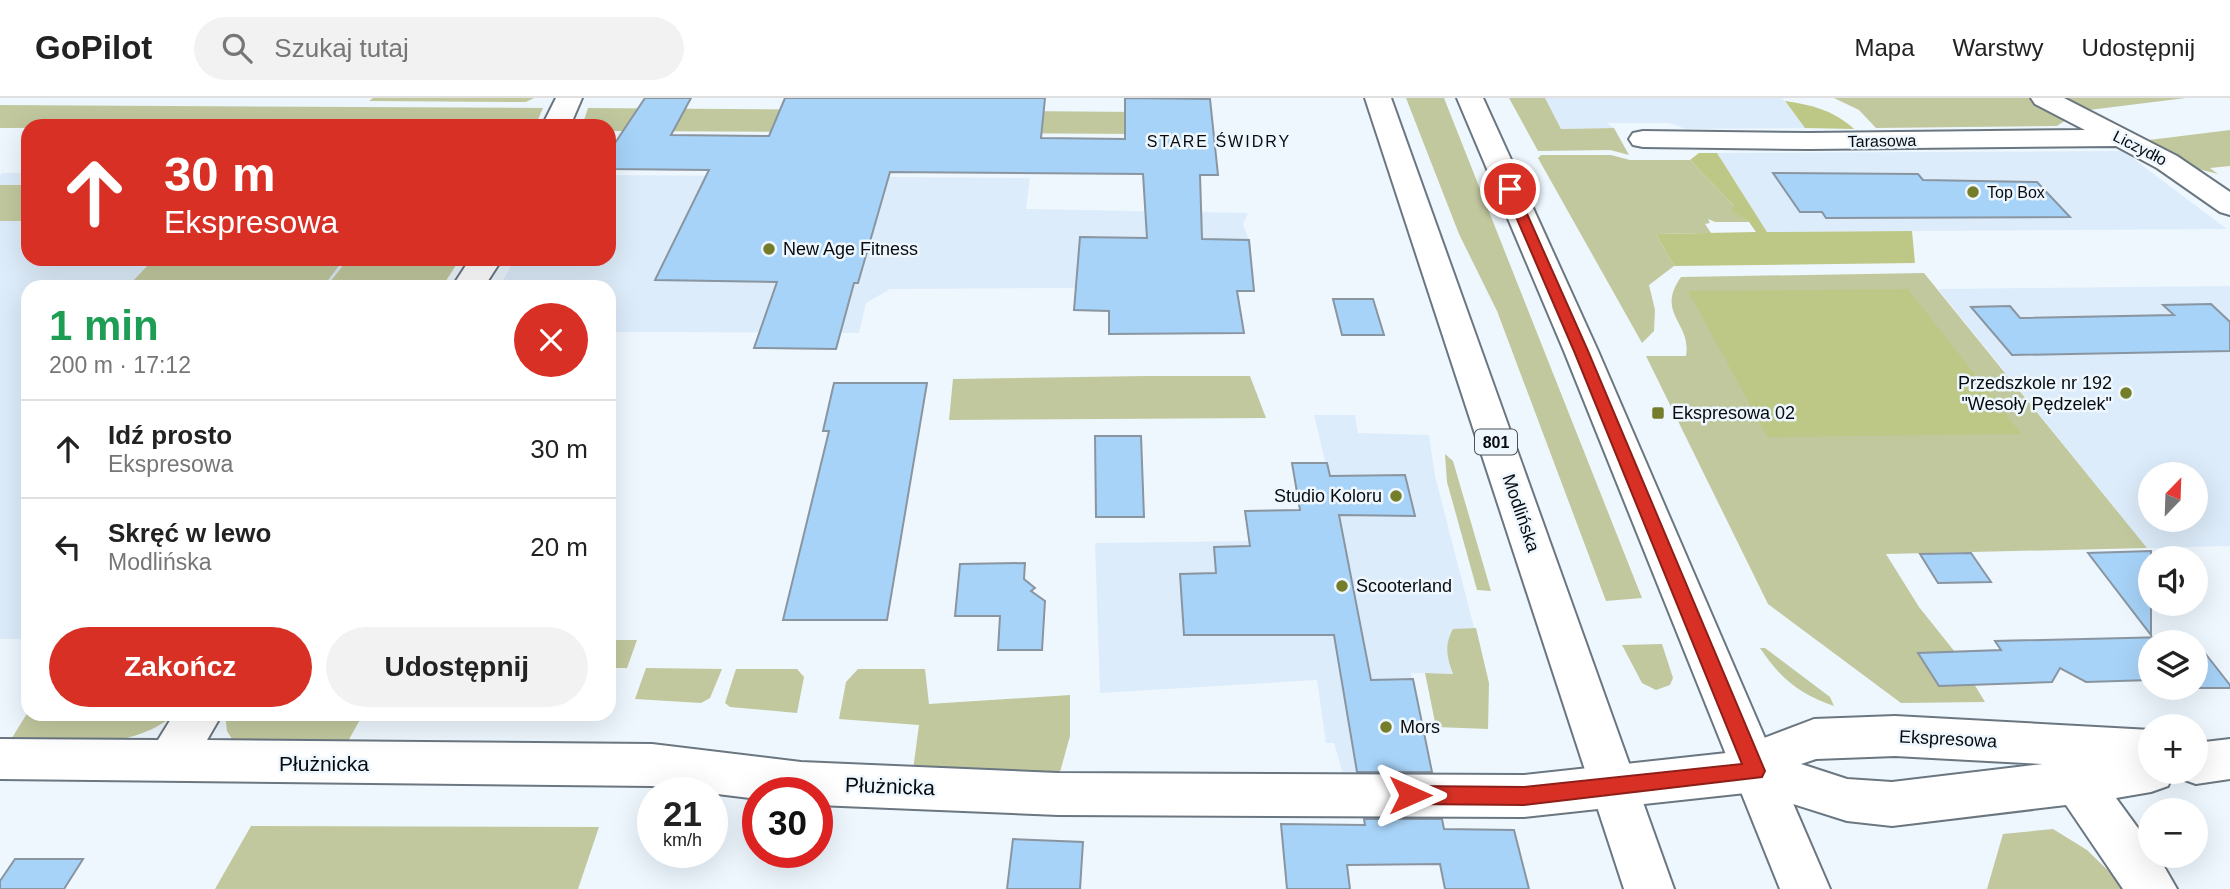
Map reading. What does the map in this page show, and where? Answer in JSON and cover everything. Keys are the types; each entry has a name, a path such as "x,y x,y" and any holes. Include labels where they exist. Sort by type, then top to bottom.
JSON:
{"street":[{"path":"558,119 569,98"},
{"name":"Modlińska","path":"1378,98 1649,889"},
{"path":"1470,98 1581,351 1805,889"},
{"name":"Liczydło","path":"2044,98 2168,162 2230,206"},
{"name":"Tarasowa","path":"1643,139 1809,141 2121,138"},
{"path":"170,761 196,721"},
{"name":"Ekspresowa","path":"1755,771 1780,752 1814,739 1895,736 2138,749"},
{"path":"2051,744 2152,889"},
{"path":"2208,754 2230,757"},
{"path":"2208,762 2230,757"},
{"name":"Płużnicka","path":"0,759 652,765 801,783 1058,794 1524,796 1612,786"},
{"name":"Ekspresowa","path":"1612,786 1755,771 1847,800 1892,804 2077,783 2138,773"}],"shaded area":[{"path":"1545,98 1782,98 1805,128 1686,129 1669,123 1607,123 1614,128 1561,129"},
{"path":"2123,151 2227,229 1767,232 1717,153"},
{"path":"21,173 21,266 342,266 332,280 21,280 21,639 0,639 0,175"},
{"path":"616,175 1030,178 1026,209 1248,213 1243,224 1249,240 1081,237 1076,288 890,289 866,303 859,333 616,332 616,280 503,280 511,266 616,266"},
{"name":"Przedszkole nr 192 \"Wesoły Pędzelek\"","path":"2230,286 2230,546 2145,546 1938,289"},
{"path":"1314,415 1355,415 1358,433 1429,435 1435,476 1486,674 1411,673 1432,774 1343,774 1334,743 1326,743 1317,680 1100,693 1095,543 1344,540"}],"green space":[{"path":"373,98 534,98 526,102 369,101"},
{"path":"1406,98 1444,98 1642,598 1606,601 1497,311 1459,234"},
{"path":"1509,98 1545,98 1561,129 1614,128 1629,155 1610,150 1538,151"},
{"path":"1834,98 2036,98 2066,120 2057,126 1876,128 1859,110"},
{"path":"2056,98 2186,98 2081,111"},
{"path":"1785,101 1822,109 1854,129 1805,128"},
{"path":"0,105 543,108 538,119 21,119 21,128 0,128"},
{"path":"588,108 1141,112 1141,134 616,131 616,119 584,119"},
{"path":"2230,130 2230,166 2210,168 2218,174 2190,167 2141,141"},
{"path":"1699,153 1717,153 1767,232 1912,231 1915,263 1674,266 1656,234 1756,232 1749,222 1731,211 1733,205 1690,160"},
{"path":"1541,155 1611,155 1630,160 1690,160 1733,205 1732,211 1749,222 1715,222 1708,219 1710,223 1705,224 1711,233 1656,234 1674,266 1649,285 1655,310 1654,331 1642,343 1538,158"},
{"path":"0,185 21,185 21,221 0,221"},
{"path":"147,266 339,266 328,280 134,280"},
{"path":"342,266 456,266 446,280 332,280"},
{"path":"1924,273 2145,546 1886,554 1919,607 1955,652 1985,702 1901,703 1768,604 1646,356 1686,356 1684,335 1672,300 1681,277"},
{"path":"1908,289 2021,434 1768,437 1688,291"},
{"path":"1250,376 1266,418 949,420 953,379"},
{"path":"1445,454 1453,461 1491,591 1477,590 1447,482"},
{"path":"1476,628 1489,683 1488,729 1436,727 1425,673 1453,674 1447,651 1453,629"},
{"path":"616,640 637,640 627,668 616,668"},
{"path":"1662,644 1673,678 1670,685 1656,690 1642,683 1622,645"},
{"path":"1760,648 1765,648 1830,697 1834,706 1791,684"},
{"path":"646,668 722,669 710,698 701,703 635,699"},
{"path":"736,669 797,669 804,677 797,713 730,707 725,703"},
{"path":"858,669 925,669 929,704 1070,695 1070,736 1060,772 913,770 919,725 839,719 846,682"},
{"path":"22,721 164,721 138,735 118,740 75,743 10,741"},
{"path":"226,721 359,721 346,745 250,743 232,739 227,731"},
{"path":"251,826 599,827 578,889 215,889"},
{"path":"2053,829 2087,850 2127,889 1987,889 2003,834"}],"building":[{"path":"645,98 691,98 671,135 769,136 785,98 1045,98 1041,138 1125,139 1125,98 1210,99 1218,175 1200,175 1202,239 1249,240 1254,291 1237,291 1244,333 1109,334 1109,311 1074,310 1080,237 1147,238 1143,174 890,172 836,349 754,348 777,282 655,280 709,170 616,169 616,142"},
{"name":"Top Box","path":"1773,173 1918,174 1923,180 2037,182 2070,217 1826,218 1822,212 1800,212"},
{"path":"1333,299 1373,299 1384,335 1342,335"},
{"path":"2211,304 2230,322 2230,351 2012,355 1971,307 2010,306 2020,318 2174,315 2163,305"},
{"path":"834,383 927,383 887,620 783,620 829,431 823,431"},
{"path":"1095,436 1141,436 1144,517 1096,517"},
{"path":"1292,463 1327,463 1330,476 1405,475 1415,516 1339,515 1371,680 1413,679 1432,772 1357,772 1334,635 1184,635 1180,574 1216,573 1214,547 1250,546 1245,511 1300,510"},
{"path":"2138,551 2138,616 2151,616 2151,630 2147,630 2088,553"},
{"path":"1971,553 1991,582 1938,583 1920,554"},
{"path":"1025,563 1024,579 1035,588 1031,591 1045,601 1042,650 998,650 1000,616 955,616 960,564"},
{"path":"2138,638 2138,680 2086,682 2060,668 2052,682 1939,686 1918,653 2001,650 1995,641"},
{"path":"2208,657 2230,685 2230,688 2208,688"},
{"path":"1364,819 1442,819 1444,829 1514,830 1529,889 1445,889 1440,864 1347,865 1350,889 1287,889 1281,824 1365,825"},
{"path":"1013,839 1083,842 1080,889 1007,889"},
{"path":"15,859 83,859 64,889 0,889 0,881"}],"place":[{"name":"Top Box","path":"1973,192"},
{"name":"New Age Fitness","path":"769,249"},
{"name":"Przedszkole nr 192 \"Wesoły Pędzelek\"","path":"2126,393"},
{"name":"Ekspresowa 02","path":"1658,413"},
{"name":"Studio Koloru","path":"1396,496"},
{"name":"Scooterland","path":"1342,586"},
{"name":"Mors","path":"1386,727"}],"district":[{"name":"STARE ŚWIDRY","path":"1219,141"}],"route":[{"path":"1410,795 1524,796 1755,771 1581,351 1510,189"}]}
